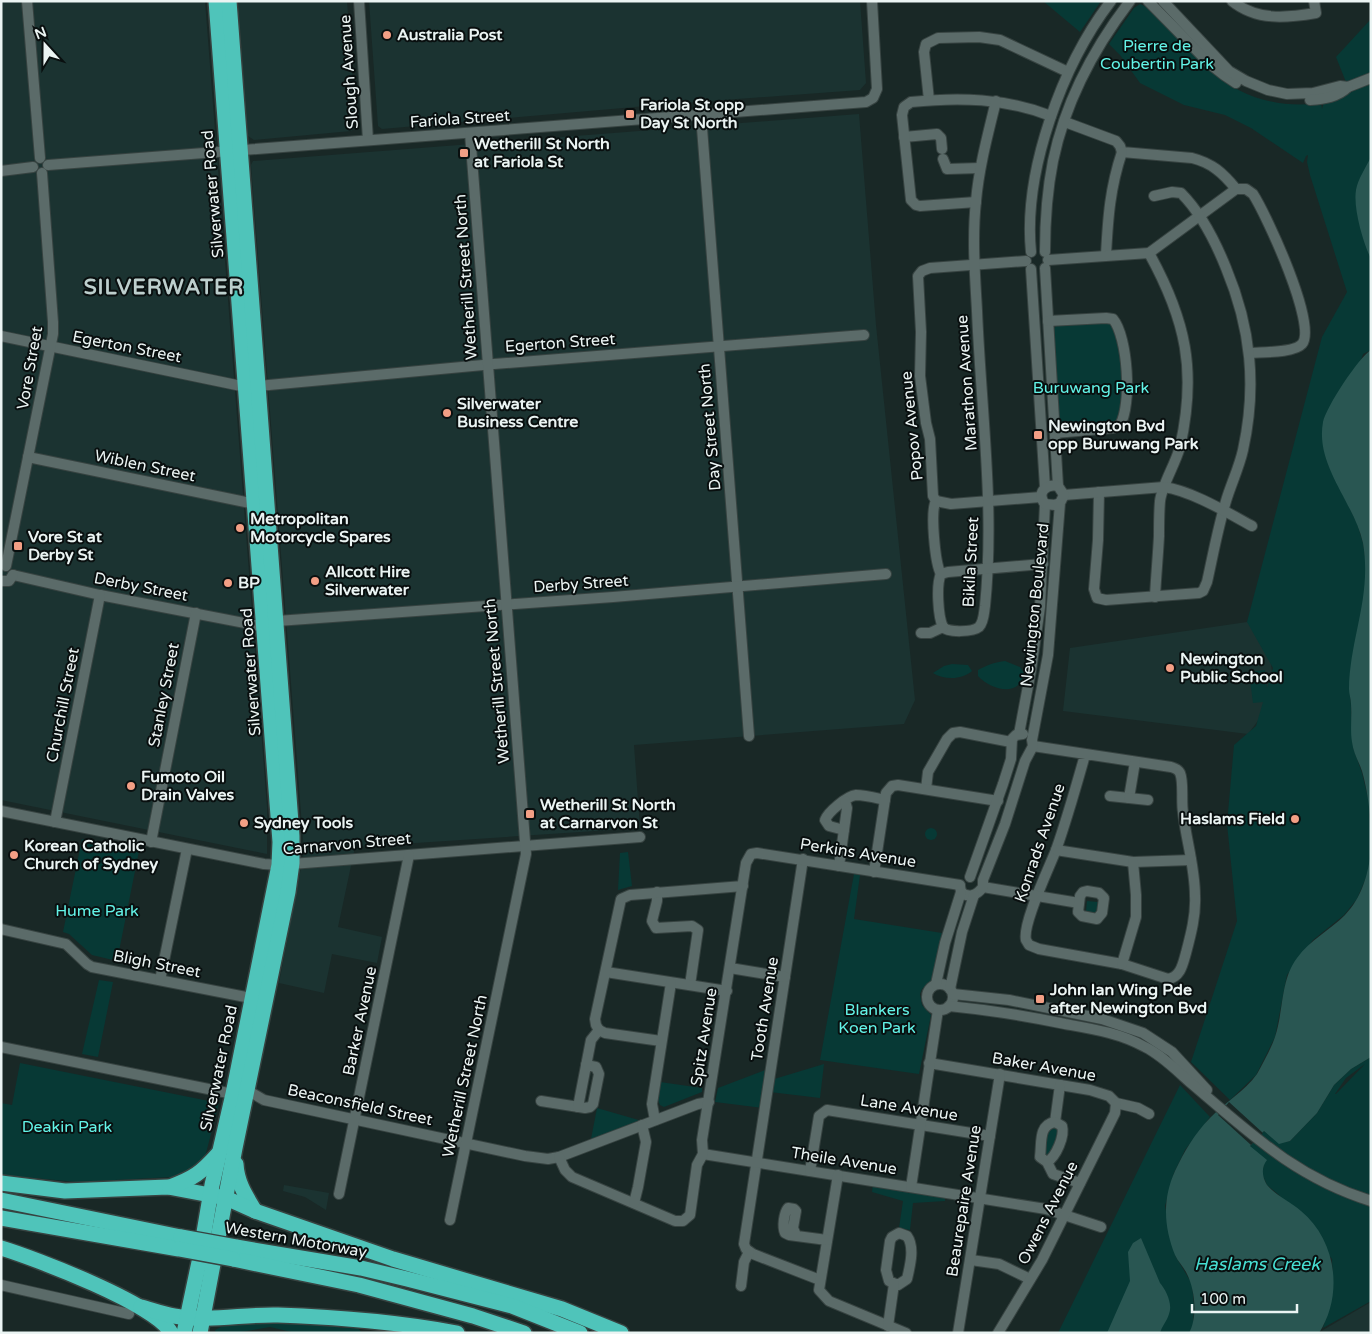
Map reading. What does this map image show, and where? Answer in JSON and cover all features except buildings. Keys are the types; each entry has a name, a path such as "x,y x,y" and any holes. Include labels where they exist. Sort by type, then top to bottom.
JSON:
{"highway":[{"name":"Silverwater Road","path":"184,1333 199,1262 210,1194 251,998 292,836 271,624 234,152 216,1"},
{"name":"Silverwater Road","path":"229,1 236,78 234,152"},
{"name":"Silverwater Road","path":"252,386 255,504 271,624"},
{"name":"Silverwater Road","path":"200,1333 235,1148 289,884 286,864"},
{"path":"235,1148 238,1179 255,1211"},
{"path":"168,1187 199,1174 219,1153"},
{"path":"1,1183 65,1191 168,1187 210,1194 226,1198 255,1211 393,1259 562,1310 621,1333"},
{"name":"Western Motorway","path":"1,1200 180,1243"},
{"name":"Western Motorway","path":"1,1218 180,1243 234,1253 361,1268 512,1306 580,1333"},
{"path":"1,1248 79,1278 135,1310 162,1320 168,1326 171,1333"},
{"name":"Western Motorway","path":"234,1253 473,1316 524,1333"},
{"path":"135,1310 202,1318 276,1315 342,1318 380,1321 457,1333"},
{"path":"209,1333 217,1325 228,1322 342,1318"}],"street":[{"name":"Vore Street","path":"7,569 50,347 53,322 27,1"},
{"name":"Slough Avenue","path":"359,1 368,140"},
{"name":"Fariola Street","path":"1,171 41,166 860,102 873,98 878,89 872,1"},
{"name":"Newington Boulevard","path":"1019,734 1040,607 1043,564 1044,496 1029,261 1034,185 1040,154 1051,116 1068,72 1111,1"},
{"name":"Newington Boulevard","path":"983,884 1031,746 1048,655 1061,495 1048,321 1045,223 1049,184 1053,160 1072,99 1093,55 1130,1"},
{"path":"1148,1 1224,76 1257,93 1285,100 1316,100 1341,93 1348,87 1371,78"},
{"path":"1163,1 1221,63 1246,81 1268,90 1287,94 1313,93 1340,86 1348,87"},
{"path":"1232,1 1244,10 1258,15 1282,18 1316,13 1314,1"},
{"path":"929,100 924,52 926,44 938,38 979,37 1000,40 1068,72"},
{"path":"976,202 916,205 909,196 902,115 904,107 911,102 974,98 996,101 1051,116"},
{"name":"Marathon Avenue","path":"989,500 974,265 976,202 980,168 996,101"},
{"name":"Day Street North","path":"701,115 749,736"},
{"path":"1065,122 1116,140 1122,152 1114,176 1108,212 1106,255"},
{"name":"Wetherill Street North","path":"450,1220 523,868 525,846 470,133"},
{"path":"904,137 937,134 941,138 944,166 947,169 980,168"},
{"path":"1122,152 1192,158 1203,161 1222,172 1236,189"},
{"path":"1029,261 1038,271 1046,260 1149,253 1236,189 1246,189 1253,194 1286,262 1305,334 1303,342 1296,348 1250,354"},
{"path":"1099,492 1095,594 1097,598 1106,600 1155,597 1194,594 1203,591 1207,582 1224,510 1243,450 1250,398 1250,354 1234,286 1220,254 1199,218 1182,193 1172,192 1154,196"},
{"path":"974,265 1029,261 1038,250 1046,260"},
{"path":"1149,253 1166,286 1180,324 1187,372 1187,411 1184,429 1175,464 1160,500 1155,597"},
{"name":"Popov Avenue","path":"943,627 939,596 941,575 936,562 933,511 936,500 933,496 930,443 920,376 921,332 917,280 920,273 930,268 974,265"},
{"path":"1048,321 1113,319 1122,347 1127,379 1124,413 1120,425 1113,428 1056,433"},
{"name":"Egerton Street","path":"1,336 252,386 487,364 864,335"},
{"name":"Wiblen Street","path":"28,457 255,504"},
{"path":"1044,496 1051,485 1061,495"},
{"path":"1044,496 1050,506 1061,495 1164,487 1174,488 1224,510 1252,526"},
{"path":"936,500 951,504 1044,496"},
{"name":"Bikila Street","path":"943,627 951,631 975,629 980,626 983,616 988,569 989,500"},
{"path":"941,575 948,572 1043,564"},
{"path":"2,584 9,580 7,569"},
{"name":"Derby Street","path":"7,569 100,595 196,613 271,624 886,574"},
{"name":"Churchill Street","path":"56,822 100,595"},
{"name":"Stanley Street","path":"151,842 196,613"},
{"path":"921,633 930,634 943,627"},
{"path":"926,789 928,772 947,739 953,733 960,732 1012,745 1018,753 1031,746 1171,767 1179,771 1183,816 1192,860 1195,894 1193,923 1182,966 1175,977 1168,979 1122,964 1136,916 1133,862"},
{"path":"970,877 998,801 1014,737 1019,734 1026,735 1031,746"},
{"name":"Konrads Avenue","path":"1085,755 1056,850 1037,897 1025,934 1026,940 1029,945 1040,949 1122,964"},
{"path":"1129,798 1135,762"},
{"path":"874,872 885,800 887,791 892,786 926,789 998,801"},
{"path":"844,830 829,826 825,820 827,815 845,801 856,796 885,800"},
{"path":"1110,796 1148,800"},
{"path":"839,866 847,808 845,801"},
{"name":"Carnarvon Street","path":"1,811 264,864 286,864 640,837"},
{"path":"160,980 187,849"},
{"path":"1056,850 1133,862 1192,860"},
{"name":"Perkins Avenue","path":"751,854 757,853 839,866 961,889"},
{"name":"Barker Avenue","path":"339,1194 409,854"},
{"name":"Spitz Avenue","path":"634,1203 675,1221 683,1222 690,1215 697,1165 703,1154 702,1140 746,863 751,854"},
{"name":"Tooth Avenue","path":"749,1252 744,1244 803,860"},
{"path":"936,984 946,939 963,881 970,877 977,876 983,884 1037,897 1078,903"},
{"path":"950,1006 953,998 951,991 962,932 974,895 983,884"},
{"path":"661,1041 605,1033 599,1030 596,1025 595,1019 622,899 630,894 743,886"},
{"path":"961,889 968,896 974,895"},
{"path":"657,892 657,901 652,921 656,928 692,926 698,930 690,985"},
{"name":"Bligh Street","path":"1,929 66,944 92,967 251,998"},
{"path":"730,968 785,977"},
{"path":"606,972 727,991"},
{"path":"655,1120 652,1104 671,983"},
{"path":"1222,1108 1184,1063 1160,1042 1143,1033 1102,1019 1009,1000 951,991 944,984 936,984 930,988 926,1000 930,1007 938,1010 950,1006 1000,1011 1094,1028 1127,1038 1156,1054 1258,1140 1304,1173 1325,1184 1371,1201"},
{"path":"911,1187 938,1010"},
{"path":"578,1107 591,1040 599,1030"},
{"path":"1,1047 232,1094"},
{"name":"Baker Avenue","path":"929,1063 1102,1093 1109,1096 1116,1103 1138,1108 1149,1114"},
{"path":"541,1101 590,1107 593,1104 598,1070 593,1066 586,1065"},
{"name":"Beaurepaire Avenue","path":"958,1333 1000,1074"},
{"path":"1055,1122 1060,1085"},
{"name":"Beaconsfield Street","path":"248,1087 252,1093 264,1100 541,1159 559,1157 698,1104 709,1102"},
{"path":"581,1091 595,1093"},
{"name":"Owens Avenue","path":"998,1333 1065,1215 1115,1113 1116,1103"},
{"name":"Lane Avenue","path":"810,1171 820,1116 824,1112 831,1110 990,1136"},
{"path":"1047,1162 1053,1157 1063,1134 1062,1126 1055,1122 1047,1124 1043,1129 1040,1158 1047,1162 1053,1174 1080,1183"},
{"path":"559,1157 565,1170 572,1177 634,1203 646,1142 642,1125"},
{"name":"Theile Avenue","path":"703,1154 1046,1209 1102,1227"},
{"path":"838,1175 819,1290 829,1301 906,1333"},
{"path":"896,1234 904,1234 912,1243 908,1276 901,1284 894,1284 888,1281 886,1275 890,1241 896,1234"},
{"path":"796,1235 827,1240"},
{"path":"741,1286 744,1262 749,1252 820,1280"},
{"path":"971,1260 999,1264 1030,1279"},
{"path":"888,1326 894,1284"},
{"path":"1,1285 135,1310"}],"shaded area":[{"path":"1,1 205,1 267,807 267,854 1,800"},
{"path":"238,1 347,1 356,127 351,131 254,140 248,136"},
{"path":"369,1 860,1 866,83 860,90 669,104 382,129 378,126"},
{"path":"859,114 876,325 915,700 904,724 634,745 640,828 355,847 338,927 382,937 377,963 332,954 324,993 279,983 304,852 251,165 253,161"},
{"name":"Newington Public School","path":"1247,622 1253,627 1270,657 1273,680 1266,710 1248,734 1063,711 1070,648"},
{"path":"284,1185 329,1193 326,1210 305,1197 283,1191"},
{"path":"1371,1302 1371,1333 1318,1333"}],"green space":[{"name":"Pierre de Coubertin Park","path":"1043,1 1101,1 1080,32"},
{"path":"1140,4 1150,9 1171,27 1210,70 1234,88 1276,103 1321,103 1322,109 1325,99 1348,87 1336,57 1371,19 1371,350 1363,354 1328,464 1357,523 1363,543 1367,570 1363,615 1356,640 1350,687 1353,747 1369,802 1371,853 1368,873 1357,899 1344,915 1313,940 1287,975 1275,1037 1256,1075 1230,1100 1191,1062 1237,921 1227,824 1234,745 1256,726 1263,702 1253,703 1249,672 1265,670 1267,688 1273,668 1247,622 1322,337 1347,292 1310,175 1307,162 1308,155 1303,163 1251,128 1225,115 1184,105 1140,83 1120,55 1109,44 1134,8"},
{"name":"Buruwang Park","path":"1111,322 1118,341 1124,388 1117,425 1065,430 1060,426 1052,331 1056,326"},
{"path":"1005,661 1020,667 1024,673 1017,686 1011,689 997,688 978,676 978,670 991,664"},
{"path":"952,664 968,665 972,671 963,676 953,678 942,677 933,673 944,666"},
{"path":"929,828 933,828 937,834 933,840 929,840 925,836 925,832"},
{"name":"Hume Park","path":"82,839 139,851 117,961 92,955 69,934 63,932"},
{"path":"628,852 632,886 618,890 620,853"},
{"name":"Blankers Koen Park","path":"854,874 860,875 854,919 942,933 933,979 922,989 920,994 922,1005 931,1015 919,1074 820,1060"},
{"path":"1087,901 1098,902 1096,913 1086,911"},
{"path":"99,980 113,982 98,1057 82,1054"},
{"path":"1371,1057 1371,1301 1323,1328 1331,1300 1333,1283 1332,1259 1279,1195 1267,1185 1262,1174 1264,1163 1250,1146 1264,1131 1279,1143 1290,1141 1317,1113 1334,1085 1351,1069","holes":["1365,1064 1336,1094 1346,1078"]},
{"name":"Deakin Park","path":"20,1063 219,1103 205,1157 197,1166 172,1177 77,1182 1,1175 1,1103 12,1105"},
{"path":"824,1064 820,1098 770,1092 771,1080"},
{"path":"768,1069 763,1108 715,1102 718,1088"},
{"path":"660,1082 702,1088 702,1092 664,1107 660,1105 658,1100"},
{"path":"1180,1085 1210,1117 1185,1150 1174,1173 1165,1206 1176,1257 1192,1284 1193,1326 1189,1333 1058,1333"},
{"path":"597,1108 642,1121 591,1139"},
{"path":"1048,1126 1061,1128 1049,1157 1044,1158 1047,1129"},
{"path":"873,1184 945,1195 945,1201 913,1203 910,1230 899,1228 903,1201 872,1192"},
{"path":"242,1322 327,1323 342,1328 358,1328 362,1333 296,1333 270,1327 235,1333 216,1333 215,1330 223,1326"}],"water":[{"path":"1371,157 1371,259 1359,225 1355,197 1358,182"},
{"path":"1371,350 1371,823 1364,777 1353,746 1349,689 1350,670 1365,581 1363,543 1352,513 1330,469 1322,438 1325,415 1336,394 1351,372"},
{"name":"Haslams Creek","path":"1371,853 1371,1057 1351,1069 1334,1085 1317,1113 1290,1141 1279,1144 1264,1131 1250,1146 1267,1160 1263,1172 1267,1185 1301,1211 1313,1223 1329,1252 1334,1285 1332,1302 1327,1318 1319,1333 1189,1333 1194,1319 1192,1288 1186,1271 1175,1255 1171,1245 1166,1213 1168,1192 1175,1171 1199,1130 1216,1112 1247,1086 1257,1074 1275,1037 1285,986 1292,967 1302,952 1345,915 1356,901 1368,870"},
{"path":"1141,1238 1168,1297 1170,1310 1168,1317 1160,1333 1107,1333 1130,1281 1128,1252 1133,1243"}],"pier":[{"path":"1229,1102 1263,1133 1251,1145 1218,1115"}],"place":[{"name":"Australia Post","path":"387,35"},
{"name":"Fariola St opp Day St North","path":"630,114"},
{"name":"Wetherill St North at Fariola St","path":"464,153"},
{"name":"Silverwater Business Centre","path":"447,413"},
{"name":"Newington Bvd opp Buruwang Park","path":"1038,435"},
{"name":"Metropolitan Motorcycle Spares","path":"240,528"},
{"name":"Vore St at Derby St","path":"18,546"},
{"name":"Allcott Hire Silverwater","path":"315,581"},
{"name":"BP","path":"228,583"},
{"name":"Newington Public School","path":"1170,668"},
{"name":"Fumoto Oil Drain Valves","path":"131,786"},
{"name":"Wetherill St North at Carnarvon St","path":"530,814"},
{"name":"Haslams Field","path":"1295,819"},
{"name":"Sydney Tools","path":"244,823"},
{"name":"Korean Catholic Church of Sydney","path":"14,855"},
{"name":"John Ian Wing Pde after Newington Bvd","path":"1040,999"}],"district":[{"name":"SILVERWATER","path":"164,287"}]}
